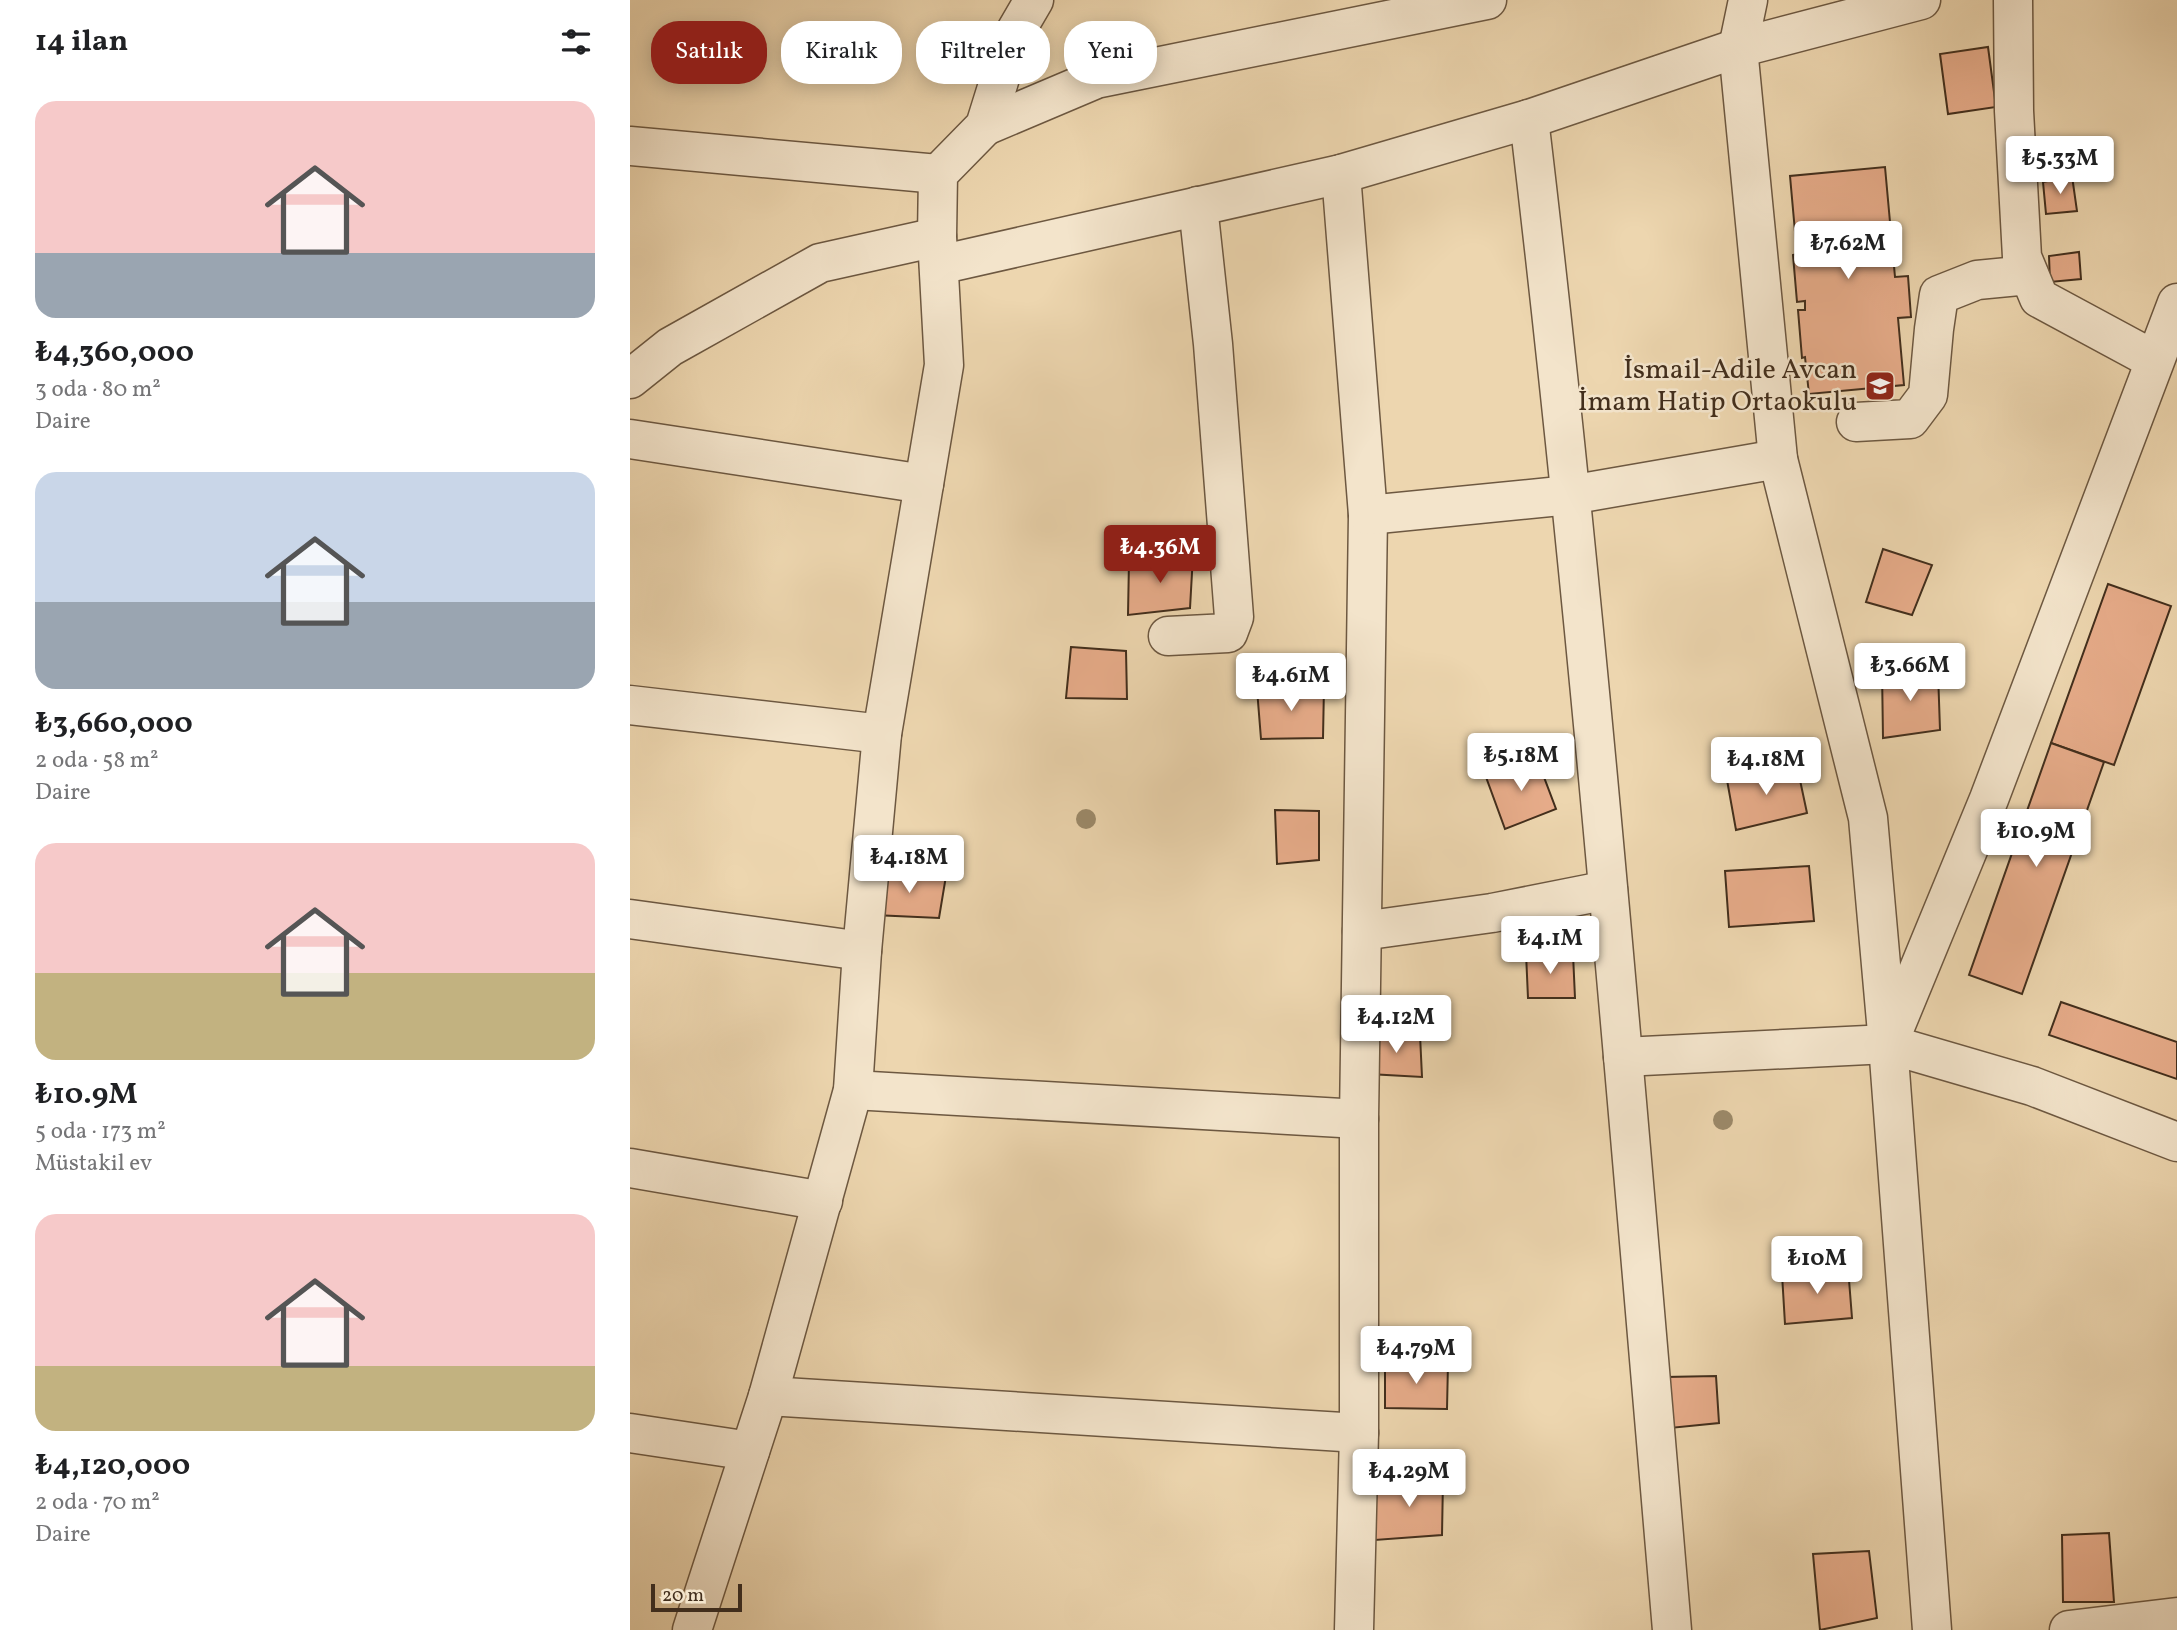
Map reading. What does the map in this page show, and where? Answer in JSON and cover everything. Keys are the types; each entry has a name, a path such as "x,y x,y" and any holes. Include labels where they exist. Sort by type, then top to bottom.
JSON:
{"street":[{"path":"985,126 1013,36 1034,0"},
{"path":"692,1630 768,1396 853,1090 862,951 883,734 944,365 938,251 938,174 985,126 1096,79 1487,0"},
{"path":"1748,0 1738,48 1778,459 1868,818 1888,1044 1932,1630"},
{"path":"630,379 670,347 820,262 938,251 1198,206 1341,174 1529,119 1738,48 1921,0"},
{"path":"2013,0 2014,111 2021,257 2039,298 2154,360"},
{"path":"1529,119 1551,308 1608,890 1672,1630"},
{"path":"630,146 938,174"},
{"path":"1341,174 1367,515 1359,1119 1359,1433 1354,1630"},
{"path":"1168,636 1228,633 1234,617 1213,344 1198,206"},
{"path":"1856,422 1910,419 1928,395 1939,295 1977,280 2029,275"},
{"path":"1888,1044 1989,799 2177,303"},
{"path":"630,439 924,484"},
{"path":"1367,515 1570,495 1778,459"},
{"path":"630,705 883,734"},
{"path":"1362,931 1492,913 1608,890"},
{"path":"630,919 862,951"},
{"path":"1623,1057 1888,1044 2032,1086 2177,1142"},
{"path":"853,1090 1359,1119"},
{"path":"630,1168 823,1201"},
{"path":"768,1396 1359,1433"},
{"path":"630,1433 750,1451"},
{"path":"2069,1630 2177,1617"}],"building":[{"path":"1988,47 1996,107 1948,114 1940,54"},
{"path":"1885,167 1895,277 1908,276 1911,317 1898,318 1904,385 1809,394 1805,357 1802,358 1798,310 1805,310 1805,301 1797,302 1793,255 1797,254 1790,176"},
{"path":"2072,176 2077,211 2046,214 2043,182"},
{"path":"2079,252 2081,279 2050,282 2049,256"},
{"path":"1883,549 1932,565 1912,615 1866,602"},
{"path":"1193,555 1190,608 1128,615 1129,561"},
{"path":"2108,584 2171,606 2114,765 2051,743"},
{"path":"1071,647 1126,651 1127,699 1066,698"},
{"path":"1882,670 1938,672 1940,730 1883,738"},
{"path":"1324,686 1323,738 1261,739 1257,689"},
{"path":"2051,743 2104,762 2022,994 1969,975"},
{"path":"1536,756 1556,809 1505,829 1486,777"},
{"path":"1797,766 1807,813 1736,830 1727,780"},
{"path":"1275,810 1319,811 1319,860 1277,864"},
{"path":"1809,866 1814,921 1729,927 1725,871"},
{"path":"878,871 946,876 939,918 874,915"},
{"path":"1526,953 1573,954 1575,998 1528,998"},
{"path":"2061,1002 2177,1042 2177,1079 2049,1035"},
{"path":"1372,1031 1420,1035 1422,1077 1369,1074"},
{"path":"1848,1267 1852,1318 1785,1324 1782,1274"},
{"path":"1448,1363 1447,1409 1385,1408 1385,1364"},
{"path":"1716,1376 1719,1423 1670,1428 1665,1377"},
{"path":"1443,1480 1442,1535 1375,1540 1375,1483"},
{"path":"2109,1533 2114,1602 2063,1602 2062,1535"},
{"path":"1869,1551 1877,1618 1820,1630 1813,1554"}],"place":[{"name":"İsmail-Adile Avcan İmam Hatip Ortaokulu","path":"1880,386"}]}
